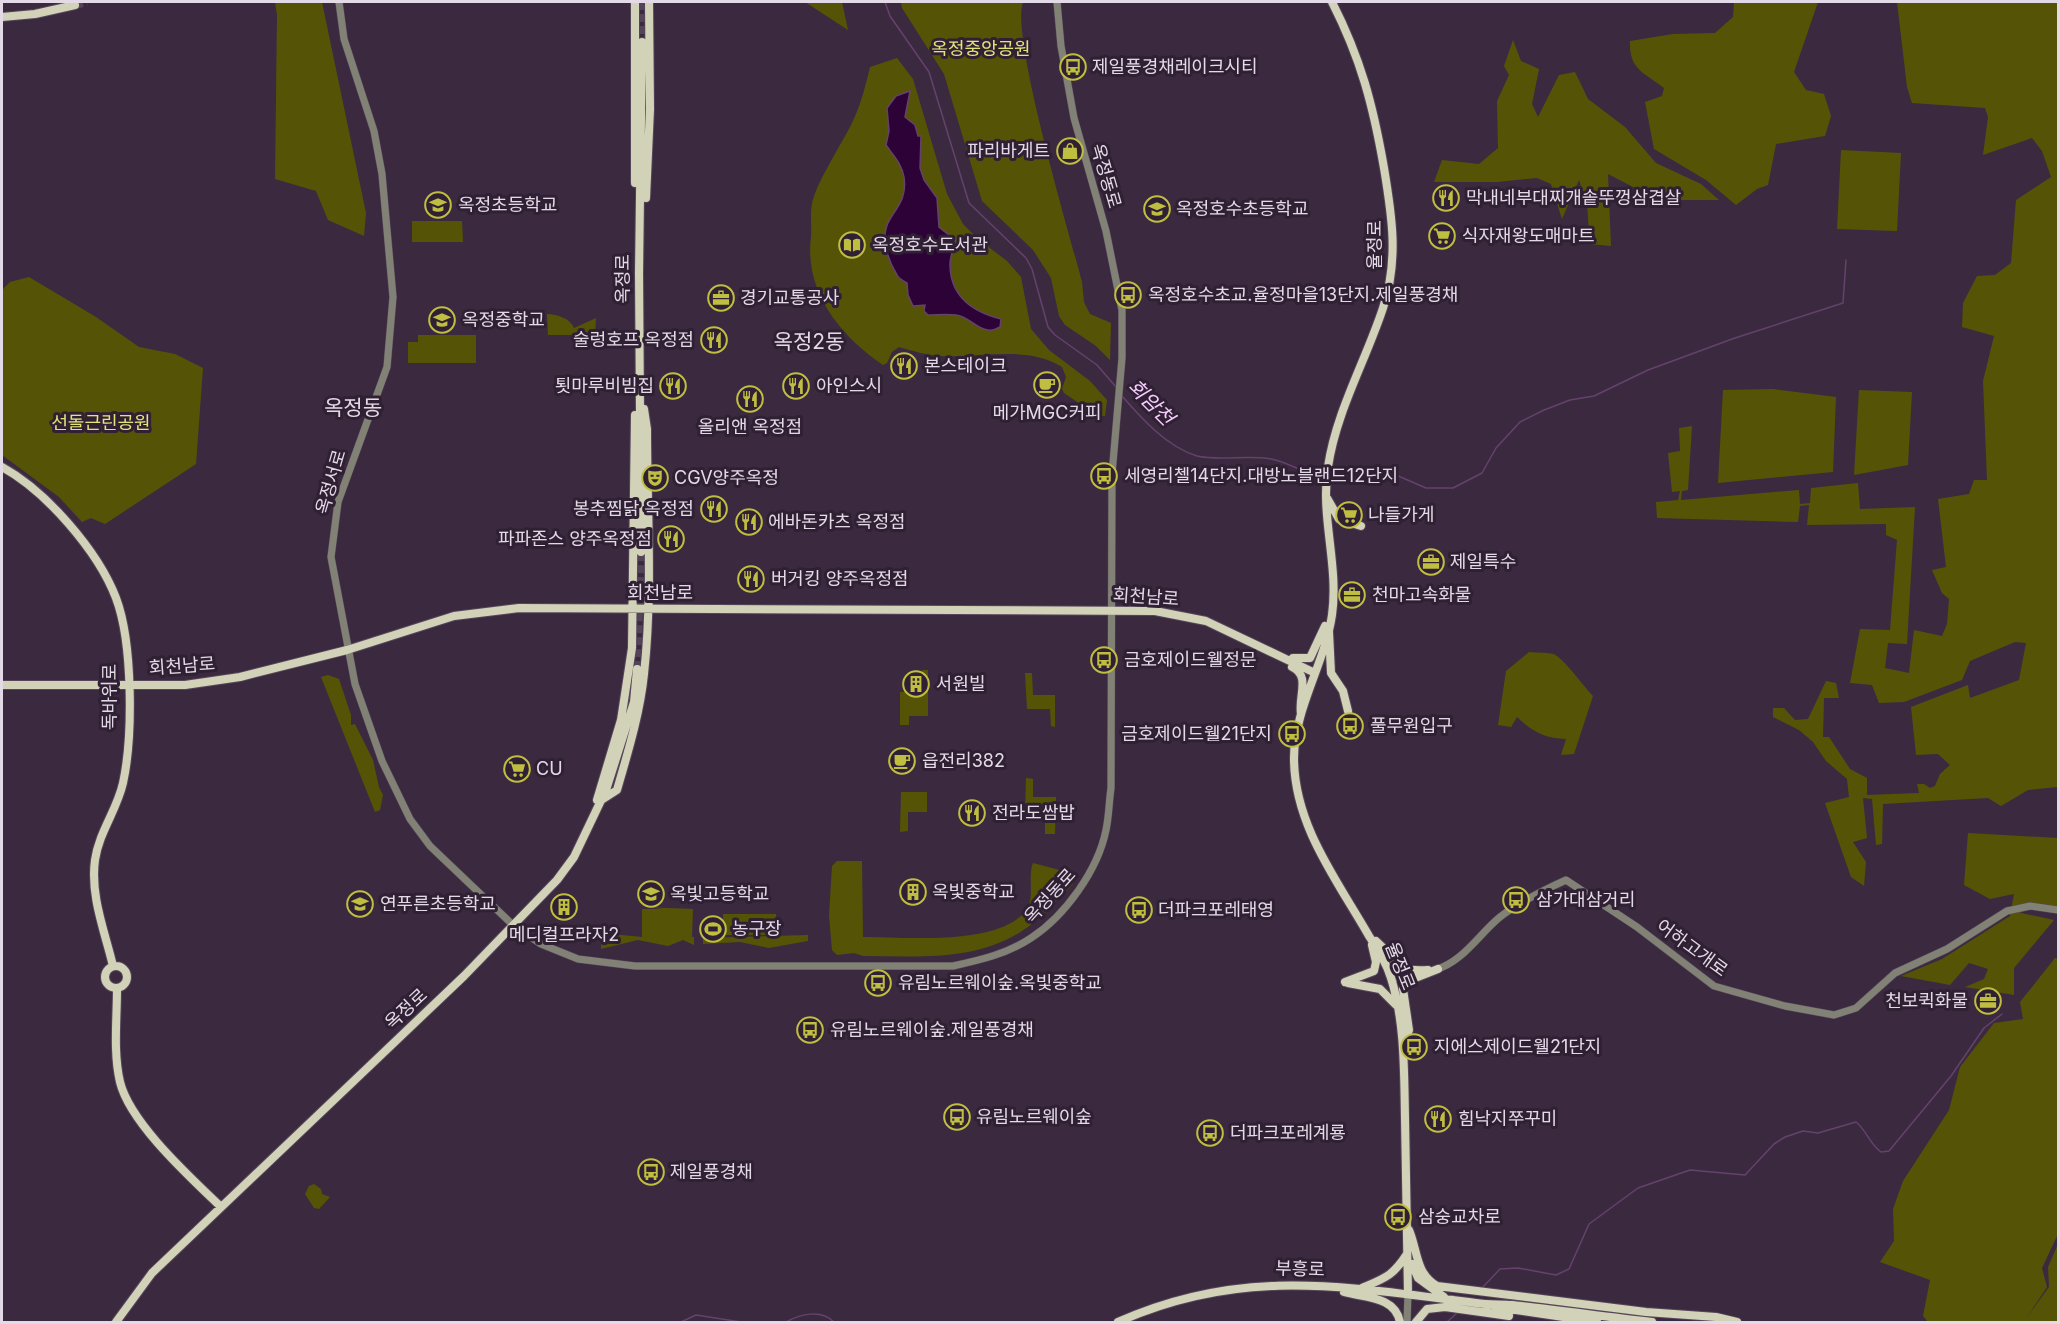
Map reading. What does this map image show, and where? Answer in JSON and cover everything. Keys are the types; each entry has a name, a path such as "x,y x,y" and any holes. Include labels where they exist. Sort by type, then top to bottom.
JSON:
{"main road":[{"path":"635,2 635,180 640,222"},
{"path":"640,222 646,189 650,109 649,2"},
{"name":"율정로","path":"1332,2 1352,43 1365,78 1381,154 1394,234 1389,289 1342,417 1328,467 1326,498 1334,571 1332,615 1301,717 1294,756 1297,794 1312,839 1383,958 1392,979 1398,1008 1402,1049 1408,1294"},
{"path":"2,17 35,14 75,5"},
{"path":"635,22 641,16 649,21"},
{"name":"옥정로","path":"641,552 642,42"},
{"path":"601,799 617,790 636,722 646,658 648,559 646,420 640,394"},
{"path":"594,814 621,720 631,657 635,418 640,394"},
{"name":"독바위로","path":"2,467 49,504 87,546 117,600 130,685 123,785 103,832 95,860 94,890 114,966"},
{"path":"1326,498 1338,519 1361,526"},
{"path":"633,562 641,568 648,559"},
{"name":"회천남로","path":"20,685 185,685 240,677 347,650 454,616 519,608 648,611 1155,611 1198,619 1315,673"},
{"path":"1278,655 1305,660 1310,658 1332,615"},
{"path":"1329,629 1331,673 1343,692 1348,711"},
{"path":"631,657 641,652 646,658"},
{"path":"1278,655 1302,675 1304,681 1299,703 1301,717"},
{"name":"옥정로","path":"116,1323 152,1273 514,926 557,880 574,857 621,749 634,702 637,669"},
{"path":"2,683 20,685"},
{"path":"2,690 20,685"},
{"path":"1369,936 1384,948 1395,964 1404,970 1438,969"},
{"path":"1369,936 1376,962 1374,971 1345,982 1380,989 1398,1008"},
{"path":"114,966 123,969 127,975 124,985 117,989 110,987 104,977 107,970 114,966"},
{"path":"1402,1049 1409,1030 1403,989 1410,980 1438,969"},
{"path":"117,989 120,1081 129,1106 169,1154 221,1207"},
{"path":"1407,1224 1416,1246 1417,1264 1428,1281 1437,1286 1504,1296 1716,1317 1737,1323"},
{"path":"1361,1289 1389,1277 1407,1254 1418,1278 1450,1303 1477,1312 1487,1309 1504,1296"},
{"name":"부흥로","path":"1118,1323 1164,1304 1238,1287 1268,1284 1408,1294 1487,1309 1597,1323"},
{"path":"1326,1287 1387,1302 1395,1309 1400,1323"},
{"path":"1416,1323 1427,1310 1450,1303"},
{"name":"부흥로","path":"1560,1317 1652,1323"}],"street":[{"name":"옥정서로","path":"339,2 344,39 374,131 382,174 393,297 387,368 347,473 338,502 334,528 331,557 347,650 367,722 410,819 430,846 514,926"},
{"name":"옥정동로","path":"514,926 541,944 565,955 600,963 635,966 953,966 984,959 1016,946 1044,928 1082,887 1092,870 1106,832 1111,788 1112,474 1122,358 1119,287 1074,117 1061,46 1057,2"},
{"name":"어하고개로","path":"1392,979 1438,969 1462,955 1497,919 1514,907 1566,880 1657,941 1714,986 1776,1004 1834,1015 1856,1008 1895,973 1947,949 2007,911 2030,906 2058,910"},
{"path":"1407,1323 1408,1294"}],"green space":[{"path":"275,2 322,2 366,213 364,236 328,220 316,191 275,179 277,15"},
{"path":"805,2 842,2 848,30"},
{"name":"옥정중앙공원","path":"901,2 1023,2 1021,22 1025,53 1043,137 1082,282 1084,302 1090,314 1111,323 1110,360 1096,346 1065,325 1059,316 1051,278 1033,250 982,201 944,74 902,8"},
{"path":"1734,2 1818,2 1794,72 1806,90 1824,94 1831,116 1825,136 1776,144 1768,185 1757,189 1736,205 1706,180 1654,149 1645,102 1662,96 1664,88 1639,69 1630,51 1630,41 1673,34 1715,33 1733,17"},
{"path":"1897,2 2058,2 2058,787 2028,790 2001,806 1988,798 1883,804 1882,844 1876,845 1872,799 1863,798 1867,838 1853,842 1866,862 1864,886 1851,877 1825,803 1849,797 1847,779 1826,761 1813,742 1799,730 1773,717 1773,708 1784,708 1795,720 1808,719 1826,681 1836,683 1839,698 1824,698 1823,737 1829,737 1850,769 1867,778 1867,795 1919,793 1917,784 1924,784 1930,788 1935,786 1940,774 1950,765 1938,754 1916,755 1911,707 1968,685 1970,698 2019,680 2026,643 2015,642 1970,661 1962,680 1904,702 1879,703 1872,685 1850,683 1860,629 1890,630 1897,540 1886,535 1886,524 1807,525 1809,505 1800,506 1798,522 1657,518 1656,502 1678,500 1680,491 1672,492 1668,453 1680,451 1679,428 1692,426 1688,490 1682,491 1681,500 1799,490 1800,504 1810,503 1811,488 1858,483 1860,509 1915,507 1907,644 1888,643 1885,668 1909,673 1914,630 1942,636 1947,624 1949,599 1942,593 1932,570 1946,567 1938,499 1969,494 1974,480 1987,480 1983,381 1994,336 1962,327 1963,303 1977,276 1995,275 2011,263 2016,200 2051,177 2042,151 2032,138 1983,155 1988,117 1985,108 1912,103 1907,87"},
{"path":"1513,40 1521,61 1539,69 1532,104 1538,117 1559,75 1575,72 1588,99 1625,127 1656,163 1701,184 1719,200 1658,200 1608,174 1611,246 1590,244 1587,204 1579,180 1562,219 1551,184 1537,178 1497,182 1434,182 1442,160 1479,164 1498,148 1497,101 1509,75 1504,66"},
{"name":"옥정중앙공원","path":"897,58 913,79 947,194 963,224 978,239 1007,261 1021,277 1031,329 1049,350 1090,381 1107,400 1105,416 1098,416 1064,393 1062,389 1066,377 1062,367 1048,360 1019,354 941,356 899,347 892,352 887,363 883,365 839,326 828,310 819,294 810,257 812,201 857,113 870,67"},
{"path":"1841,150 1901,153 1897,231 1837,229"},
{"path":"412,221 462,221 463,242 412,242"},
{"name":"선돌근린공원","path":"29,277 96,317 139,347 175,354 203,368 196,464 105,524 91,518 82,522 59,497 2,455 2,290 10,282"},
{"path":"547,314 563,318 574,328 596,318 595,335 548,335"},
{"path":"418,335 476,335 476,363 408,363 408,342 418,342"},
{"path":"1773,389 1836,397 1833,472 1718,483 1723,390"},
{"path":"1859,390 1912,392 1908,465 1854,475"},
{"path":"1529,652 1550,653 1557,656 1593,696 1574,754 1561,755 1566,739 1539,733 1517,717 1511,727 1498,725 1506,671"},
{"path":"922,670 928,670 928,716 909,716 909,725 900,725 900,692 922,691"},
{"path":"1025,673 1032,673 1033,695 1055,695 1055,727 1051,726 1050,709 1027,709"},
{"path":"328,675 339,679 351,715 351,725 355,724 373,760 383,795 380,810 375,812 321,677"},
{"path":"1026,778 1033,779 1033,797 1056,797 1055,834 1045,834 1045,815 1025,814"},
{"path":"901,792 927,792 927,812 908,812 908,831 900,832"},
{"path":"1968,833 2058,838 2058,909 2019,906 2021,913 2054,920 2014,968 2014,995 1965,987 1984,979 1988,969 1969,963 1950,985 1901,976 1942,959 2010,916 2014,894 1990,899 1964,885"},
{"path":"837,861 862,861 863,937 925,938 972,935 1011,923 1028,907 1033,863 1067,872 1073,884 1022,931 984,948 965,953 924,956 863,956 854,953 837,955 832,950 829,916 832,866"},
{"path":"644,907 693,909 694,945 683,940 668,946 638,940 601,949 601,933 642,937 642,909 663,909"},
{"path":"723,914 776,914 777,935 723,935"},
{"path":"808,935 808,941 769,948 740,942 703,944 703,938"},
{"path":"2055,958 2058,959 2058,1226 2057,1236 2042,1268 2047,1287 2027,1317 2049,1287 2048,1267 2058,1244 2058,1322 1928,1322 1923,1316 1930,1280 1880,1262 1894,1241 1893,1209 1903,1181 1949,1110 1960,1067 1994,1023 2023,1019 2020,1002"},
{"path":"314,1184 321,1189 322,1194 330,1197 319,1209 314,1208 305,1194 309,1186"}],"shaded area":[{"path":"910,91 905,117 915,125 918,136 921,136 920,168 924,180 937,198 939,227 955,240 950,264 954,285 965,301 973,307 1001,319 1000,327 994,330 983,329 956,315 928,315 924,311 925,305 913,306 908,295 907,283 900,279 888,255 885,233 890,219 902,200 905,184 901,168 886,145 889,131 887,108 896,96"}],"waterway":[{"name":"회암천","path":"885,2 890,16 929,72 969,203 1026,258 1032,269 1048,327 1055,335 1097,365 1116,387"},
{"name":"회암천","path":"1331,476 1370,473 1396,475 1426,488 1453,488 1482,473 1496,448 1520,422 1544,410 1570,400 1594,396 1648,370 1735,338 1843,303 1846,260"},
{"name":"회암천","path":"1122,396 1165,439 1186,452 1205,457 1271,459 1323,476"},
{"path":"1483,1287 1500,1269 1518,1268 1556,1275 1569,1269 1589,1224 1638,1188 1690,1170 1745,1175 1774,1144 1785,1137 1803,1131 1818,1133 1856,1122 1881,1152 1889,1151 1951,1076 1984,1028 2002,1014"},
{"path":"1447,1322 1458,1312"},
{"path":"786,1322 810,1314 823,1315 834,1322"},
{"path":"681,1322 696,1315 741,1322"}],"tunnel":[{"path":"75,5 87,2"},
{"path":"642,2 642,42"},
{"path":"637,669 641,552"}],"place":[{"name":"제일풍경채레이크시티","path":"1073,67"},
{"name":"파리바게트","path":"1070,151"},
{"name":"막내네부대찌개솥뚜껑삼겹살","path":"1446,198"},
{"name":"옥정초등학교","path":"438,205"},
{"name":"옥정호수초등학교","path":"1157,209"},
{"name":"식자재왕도매마트","path":"1442,236"},
{"name":"옥정호수도서관","path":"852,245"},
{"name":"옥정호수초교.율정마을13단지.제일풍경채","path":"1128,295"},
{"name":"경기교통공사","path":"721,298"},
{"name":"옥정중학교","path":"442,320"},
{"name":"술렁호프 옥정점","path":"714,340"},
{"name":"본스테이크","path":"904,366"},
{"name":"메가MGC커피","path":"1047,385"},
{"name":"툇마루비빔집","path":"673,386"},
{"name":"아인스시","path":"796,386"},
{"name":"올리앤 옥정점","path":"750,399"},
{"name":"세영리첼14단지.대방노블랜드12단지","path":"1104,476"},
{"name":"CGV양주옥정","path":"655,478"},
{"name":"봉추찜닭 옥정점","path":"714,509"},
{"name":"나들가게","path":"1349,515"},
{"name":"에바돈카츠 옥정점","path":"749,522"},
{"name":"파파존스 양주옥정점","path":"671,539"},
{"name":"제일특수","path":"1431,562"},
{"name":"버거킹 양주옥정점","path":"751,579"},
{"name":"천마고속화물","path":"1352,595"},
{"name":"금호제이드웰정문","path":"1104,660"},
{"name":"서원빌","path":"916,684"},
{"name":"풀무원입구","path":"1350,726"},
{"name":"금호제이드웰21단지","path":"1292,734"},
{"name":"읍전리382","path":"902,761"},
{"name":"CU","path":"517,769"},
{"name":"전라도쌈밥","path":"972,813"},
{"name":"옥빛중학교","path":"913,892"},
{"name":"옥빛고등학교","path":"651,894"},
{"name":"삼가대삼거리","path":"1516,900"},
{"name":"연푸른초등학교","path":"360,904"},
{"name":"메디컬프라자2","path":"564,907"},
{"name":"더파크포레태영","path":"1139,910"},
{"name":"농구장","path":"713,929"},
{"name":"유림노르웨이숲.옥빛중학교","path":"878,983"},
{"name":"천보퀵화물","path":"1988,1001"},
{"name":"유림노르웨이숲.제일풍경채","path":"810,1030"},
{"name":"지에스제이드웰21단지","path":"1414,1047"},
{"name":"유림노르웨이숲","path":"957,1117"},
{"name":"힘낙지쭈꾸미","path":"1438,1119"},
{"name":"더파크포레계룡","path":"1210,1133"},
{"name":"제일풍경채","path":"651,1172"},
{"name":"삼숭교차로","path":"1398,1217"}],"district":[{"name":"옥정2동","path":"809,342"},
{"name":"옥정동","path":"353,408"}]}
